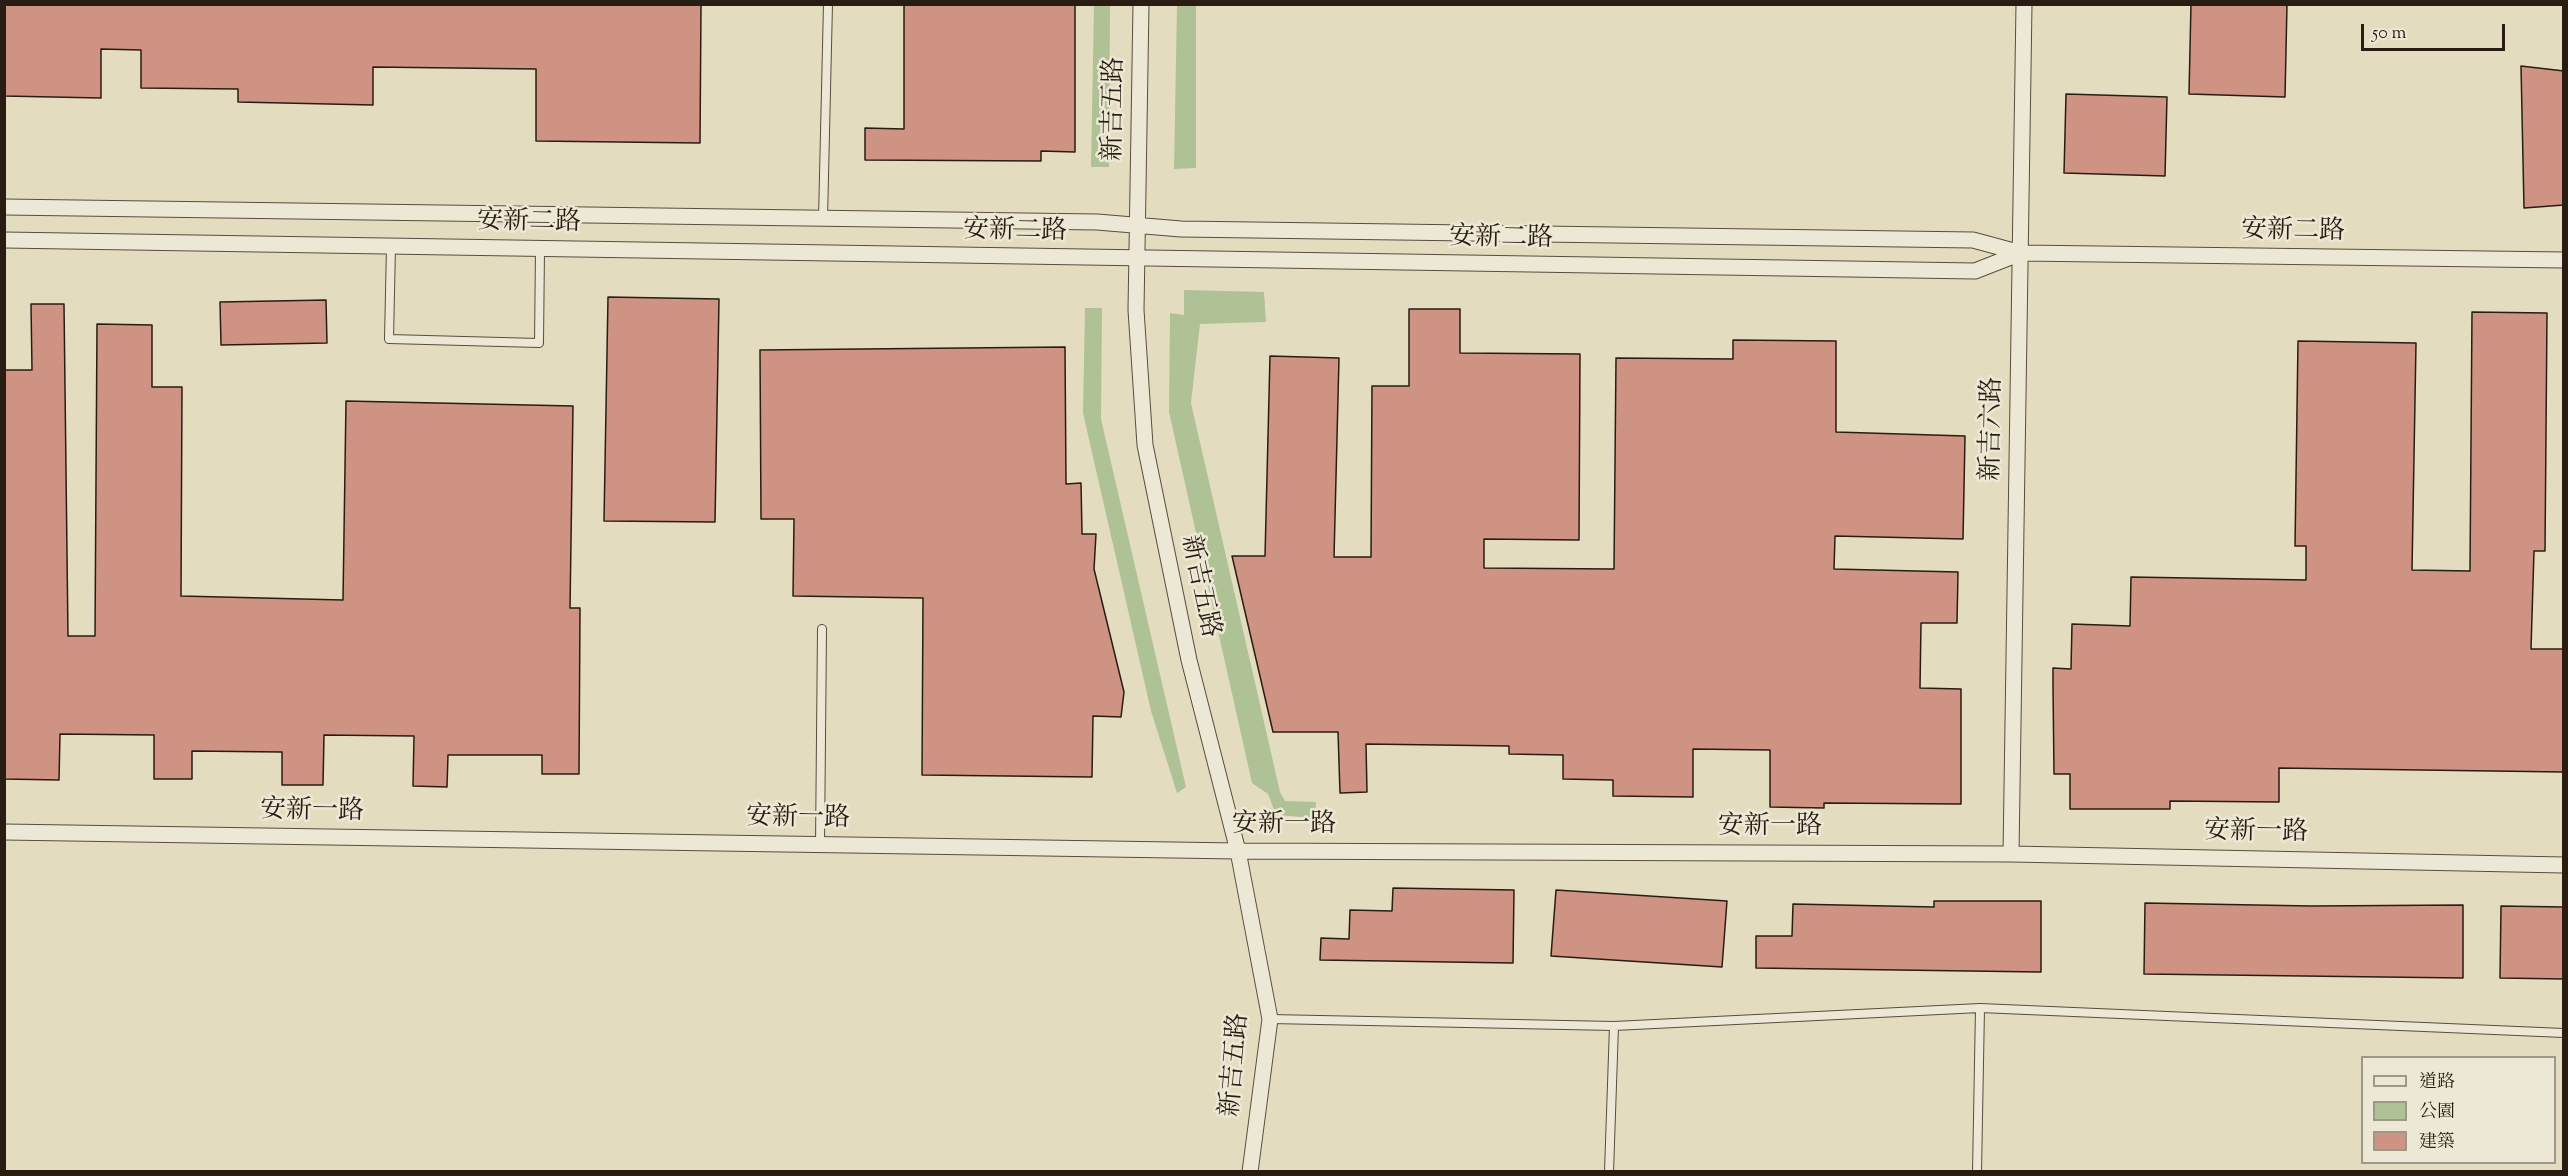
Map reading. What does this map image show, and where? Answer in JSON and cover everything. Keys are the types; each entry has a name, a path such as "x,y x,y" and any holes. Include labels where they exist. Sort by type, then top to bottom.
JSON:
{"street":[{"name":"新吉五路","path":"1141,4 1136,310 1145,445 1189,660 1238,851 1270,1019 1250,1172"},
{"name":"新吉六路","path":"2011,854 2024,4"},
{"name":"安新二路","path":"4,207 1097,222 1181,229 1973,240 2021,254 2564,260"},
{"name":"安新二路","path":"4,240 1975,271 2021,254"},
{"name":"安新一路","path":"4,832 1238,851 2011,854 2564,865"}],"lane":[{"path":"823,219 828,4"},
{"path":"392,246 389,339 539,343 540,249"},
{"path":"820,844 822,629"},
{"path":"1270,1019 1614,1026 1980,1008 2564,1033"},
{"path":"1977,1172 1980,1008"},
{"path":"1609,1172 1614,1026"}],"green space":[{"path":"1094,5 1110,5 1109,167 1091,167"},
{"path":"1177,5 1196,5 1196,168 1174,169"},
{"path":"1184,290 1264,292 1266,322 1200,324 1191,403 1280,792 1285,801 1316,802 1315,818 1276,815 1268,794 1252,783 1169,412 1170,313 1184,315"},
{"path":"1085,308 1102,308 1101,419 1186,787 1177,793 1151,711 1083,413"}],"building":[{"path":"4,4 701,4 700,143 536,141 536,69 373,67 373,105 238,102 238,89 141,88 141,50 101,49 101,98 4,96"},
{"path":"904,4 1075,4 1075,152 1041,151 1041,161 865,160 865,128 904,129"},
{"path":"2191,4 2287,4 2285,97 2189,94"},
{"path":"2521,66 2564,71 2564,205 2524,208"},
{"path":"2066,94 2167,97 2165,176 2064,173"},
{"path":"608,297 719,299 715,522 604,521"},
{"path":"326,300 327,343 221,345 220,302"},
{"path":"31,304 64,304 68,636 95,636 97,324 152,325 152,387 182,387 181,596 343,600 346,401 573,406 570,608 580,608 579,774 542,774 542,755 448,755 447,787 413,786 414,736 324,735 323,785 282,785 282,752 192,751 192,779 154,779 154,735 60,734 59,780 4,779 4,370 32,370"},
{"path":"1409,309 1460,309 1460,353 1580,354 1579,540 1484,539 1484,568 1614,569 1616,358 1733,359 1733,340 1836,341 1836,432 1965,436 1963,539 1835,536 1834,569 1958,572 1957,623 1921,623 1920,688 1961,689 1961,804 1824,803 1824,808 1770,807 1770,750 1693,749 1693,797 1613,796 1613,780 1563,779 1563,755 1509,754 1509,746 1366,744 1367,792 1340,793 1338,732 1273,732 1232,556 1265,556 1270,356 1339,358 1334,557 1371,557 1372,386 1409,386"},
{"path":"2472,312 2547,313 2545,551 2534,551 2531,649 2564,649 2564,772 2279,768 2279,802 2170,801 2170,809 2070,809 2070,774 2054,774 2053,668 2071,669 2072,624 2130,626 2131,577 2306,580 2306,546 2295,546 2298,341 2416,343 2412,570 2470,571"},
{"path":"1065,347 1066,484 1081,483 1082,534 1096,534 1094,569 1124,692 1121,717 1093,716 1092,777 922,775 923,598 793,596 794,519 761,519 760,350"},
{"path":"1393,888 1514,890 1513,963 1320,960 1321,938 1349,939 1350,910 1392,911"},
{"path":"1556,890 1727,901 1722,967 1551,956"},
{"path":"1934,901 2041,901 2041,972 1756,968 1756,936 1792,936 1793,904 1934,907"},
{"path":"2145,903 2311,906 2463,905 2463,978 2144,974"},
{"path":"2501,906 2564,907 2564,979 2500,978"}]}
